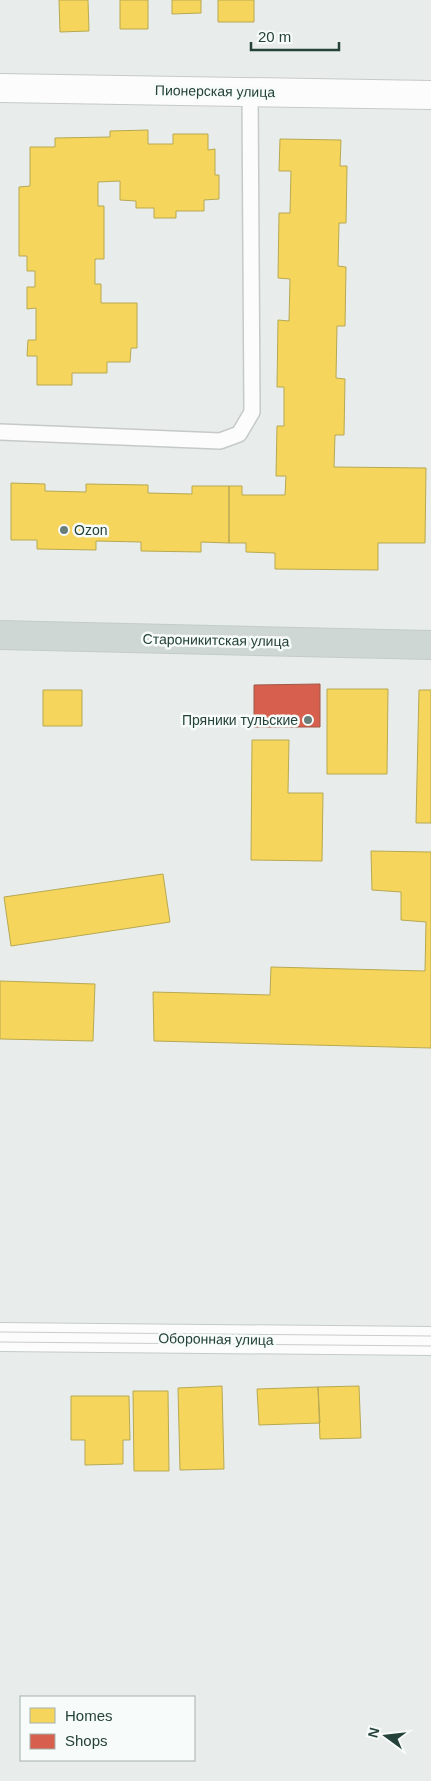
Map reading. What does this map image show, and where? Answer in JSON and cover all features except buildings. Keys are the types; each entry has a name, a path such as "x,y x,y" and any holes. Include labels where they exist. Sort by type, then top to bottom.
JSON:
{"main road":[{"name":"Староникитская улица","path":"0,635 431,645"}],"street":[{"name":"Пионерская улица","path":"0,88 431,95"},
{"name":"Оборонная улица","path":"0,1337 431,1341"}],"lane":[{"path":"0,432 220,440 239,434 252,412 250,92"}],"tram line":[{"path":"0,1332 431,1336"},
{"path":"0,1342 431,1346"}],"place":[{"name":"Ozon","path":"64,530"},
{"name":"Пряники тульские","path":"308,720"}]}
